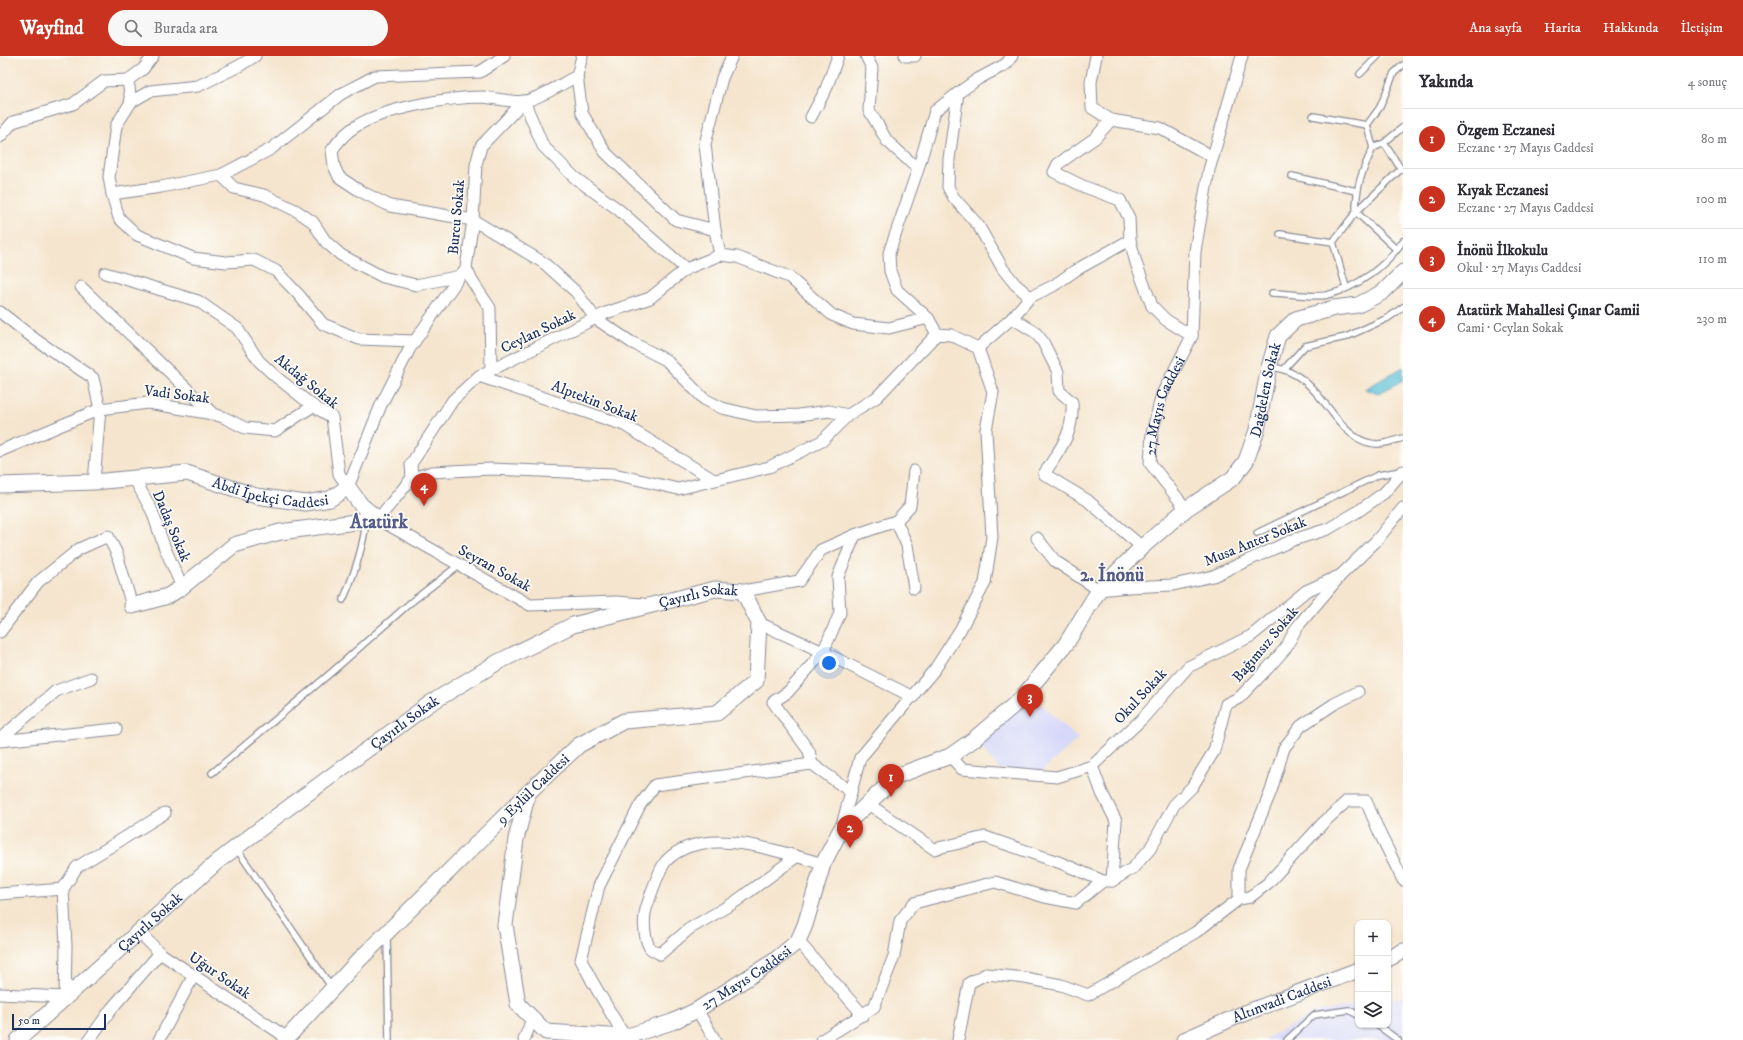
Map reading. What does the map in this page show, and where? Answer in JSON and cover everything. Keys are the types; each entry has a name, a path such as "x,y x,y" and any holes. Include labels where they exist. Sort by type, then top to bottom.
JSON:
{"street":[{"path":"0,136 13,122 72,104 104,81 128,80 143,69 152,56"},
{"path":"255,56 239,66 198,86 150,91 131,102 116,126 109,177 119,218 137,235 193,258 226,262 254,260 276,271 323,324 359,339 414,341"},
{"path":"112,194 161,187 221,175 271,149 341,94 375,76 480,72 504,56"},
{"path":"582,56 577,76 582,113 605,152 676,220 715,230"},
{"path":"732,56 722,78 705,144 715,230 720,255 738,257 789,277 832,315 853,324 889,328 928,318"},
{"path":"811,117 826,90 838,56"},
{"path":"866,56 872,68 869,110 887,141 918,169"},
{"path":"905,56 915,56"},
{"path":"937,334 928,318 897,290 890,271 889,253 918,169 935,111 978,79 1006,64 1012,56"},
{"path":"1096,56 1091,82 1092,108 1112,120 1160,128 1213,157"},
{"name":"27 Mayıs Caddesi","path":"529,792 516,839 505,925 518,1004 546,1032 625,1037 672,1022 697,1010 774,961 798,941 806,925 823,864 841,828 867,802 897,776 950,756 973,740 1021,699 1066,644 1099,590 1142,547 1186,509 1150,463 1152,433 1162,394 1192,336 1195,252 1213,157 1242,56"},
{"path":"577,76 535,98 524,101 482,98 449,99 396,110 358,124 340,138 332,150 334,166 339,177 360,191 390,206 473,220 544,263 576,292 596,319 631,342 666,360 704,399 722,408 756,416 799,415 829,411 848,415"},
{"path":"128,80 131,102"},
{"path":"958,93 948,159 948,187 954,198 978,225 1002,269 1015,284 1030,297"},
{"path":"524,101 543,146 574,177 619,210 686,270"},
{"name":"Burcu Sokak","path":"491,370 490,308 472,281 463,272 473,220 476,164 480,146 524,101"},
{"path":"1112,120 1095,138 1058,164 1054,172 1085,187 1120,200 1130,218 1130,240 1136,263 1152,306 1166,320 1192,336"},
{"path":"221,175 234,188 264,195 313,222 326,242 341,255 383,277 416,285 463,272"},
{"path":"978,348 1012,318 1030,297 1053,286 1076,270 1130,240"},
{"name":"Ceylan Sokak","path":"412,478 411,464 453,400 479,376 606,313 650,298 686,270 720,255"},
{"path":"348,487 380,405 414,341 463,272"},
{"name":"Dağdelen Sokak","path":"1186,509 1233,478 1246,461 1257,430 1269,366 1278,336 1296,319 1334,308 1358,304 1383,292 1403,272"},
{"name":"Akdağ Sokak","path":"105,273 198,301 237,328 259,361 313,406 332,417 340,474 348,487"},
{"path":"81,287 213,414"},
{"path":"0,312 36,340 93,378 100,409 94,482"},
{"path":"1012,318 1035,332 1043,342 1058,372 1059,392 1072,402 1073,414 1070,433 1044,474 1087,500 1142,547"},
{"path":"841,828 860,758 913,697 935,669 960,630 985,583 992,537 986,430 993,392 978,348 951,335 937,334"},
{"path":"372,520 412,478 432,472 490,469 614,474 678,489 769,467 822,441 848,415 877,397 937,334"},
{"name":"Alptekin Sokak","path":"479,376 624,425 714,480"},
{"name":"Vadi Sokak","path":"0,451 100,409 148,403 213,414 223,417 245,428 275,431 313,406"},
{"path":"914,471 910,506 896,521 907,545 914,588"},
{"name":"Musa Anter Sokak","path":"1099,590 1173,585 1213,576 1293,540 1328,528 1357,512 1384,493 1403,471"},
{"name":"Abdi İpekçi Caddesi","path":"0,485 94,482 187,473 256,496 306,503 330,499 348,487 372,520 280,532 234,545 182,587 168,596 132,606"},
{"name":"Dadaş Sokak","path":"134,478 152,511 164,546 182,587"},
{"name":"Bağımsız Sokak","path":"1108,881 1133,868 1150,850 1174,805 1192,787 1214,751 1226,704 1239,698 1268,668 1285,649 1297,627 1342,575 1376,541 1403,508"},
{"name":"Seyran Sokak","path":"372,520 459,565 530,605 616,602 655,605"},
{"name":"Çayırlı Sokak","path":"18,1040 65,997 140,933 217,862 429,704 498,662 573,625 714,589 743,590 799,581 821,550 855,535 896,521"},
{"path":"851,792 812,764 809,751 773,702 788,692 823,652 840,613 838,577 855,535"},
{"path":"0,632 38,582 79,549 108,536 117,554 132,606"},
{"path":"1037,538 1055,561 1099,590"},
{"name":"Okul Sokak","path":"950,756 962,769 1014,774 1057,777 1092,766 1142,719 1188,667 1250,636 1306,591 1342,575"},
{"name":"9 Eylül Caddesi","path":"286,1039 387,933 529,792 579,746 624,721 717,713 756,681 759,623 743,590"},
{"path":"759,623 823,652 913,697"},
{"path":"0,740 56,690 91,678"},
{"path":"1239,899 1239,869 1271,791 1284,748 1301,726 1334,704 1358,692"},
{"path":"0,740 116,729"},
{"path":"625,1037 581,960 599,886 640,805 655,786 812,764"},
{"path":"822,1040 874,1007 894,956 900,921 914,903 995,882 1045,897 1076,903 1108,881 1116,821 1102,793 1092,766"},
{"path":"958,1040 969,983 986,974 1025,978 1061,985 1082,991 1088,995 1196,932 1239,899 1250,897 1268,883 1323,823 1347,801 1366,801 1380,834 1403,880"},
{"path":"867,802 934,849 985,837 1108,881"},
{"path":"0,994 65,997 66,946 63,889 77,868 165,813"},
{"path":"796,857 735,902 689,929 660,954 650,948 645,932 645,911 665,862 681,850 702,842 731,843 764,848 823,864"},
{"path":"0,894 63,889"},
{"name":"Uğur Sokak","path":"140,933 160,953 286,1039"},
{"path":"798,941 863,1015"},
{"path":"1391,957 1403,951"},
{"path":"89,1040 112,1008 160,953"},
{"name":"Altınvadi Caddesi","path":"1184,1040 1240,1014 1355,971"},
{"path":"160,1040 194,975"},
{"path":"697,1010 715,1040"},
{"path":"524,1040 532,1018"}],"lane":[{"path":"1360,74 1378,56"},
{"path":"1367,125 1380,107 1394,73 1403,65"},
{"path":"1313,116 1367,125"},
{"path":"1367,125 1373,148 1361,174 1356,191 1356,212 1397,250"},
{"path":"1373,148 1384,143 1403,126"},
{"path":"1333,242 1356,212 1402,169 1384,143"},
{"path":"1292,176 1356,191"},
{"path":"1280,234 1333,242"},
{"path":"1272,293 1326,295 1363,280 1397,250 1403,241"},
{"path":"1333,242 1346,287"},
{"path":"1285,368 1305,346 1346,337 1388,318 1403,307"},
{"path":"1269,366 1285,368 1305,381 1353,436 1370,443 1385,444 1403,438"},
{"path":"1257,533 1378,475 1403,471"},
{"path":"343,600 372,520"},
{"path":"212,773 333,671 410,603 459,565"},
{"path":"235,848 333,988"},
{"path":"387,933 389,1040"},
{"path":"1287,1040 1314,1015 1349,1010 1355,1013"},
{"path":"1381,1028 1398,1040"}],"shaded area":[{"path":"1030,694 1078,739 1041,772 999,769 978,744"},
{"path":"1403,997 1403,1040 1263,1040 1316,1012 1355,1006 1355,1028 1391,1028 1391,999"}],"water":[{"path":"1403,367 1403,380 1378,394 1365,389"}],"place":[{"name":"Atatürk Mahallesi Çınar Camii","path":"424,506"},
{"name":"İnönü İlkokulu","path":"1030,717"},
{"name":"Özgem Eczanesi","path":"891,797"},
{"name":"Kıyak Eczanesi","path":"850,848"}],"district":[{"name":"Atatürk","path":"379,521"},
{"name":"2. İnönü","path":"1112,574"}]}
